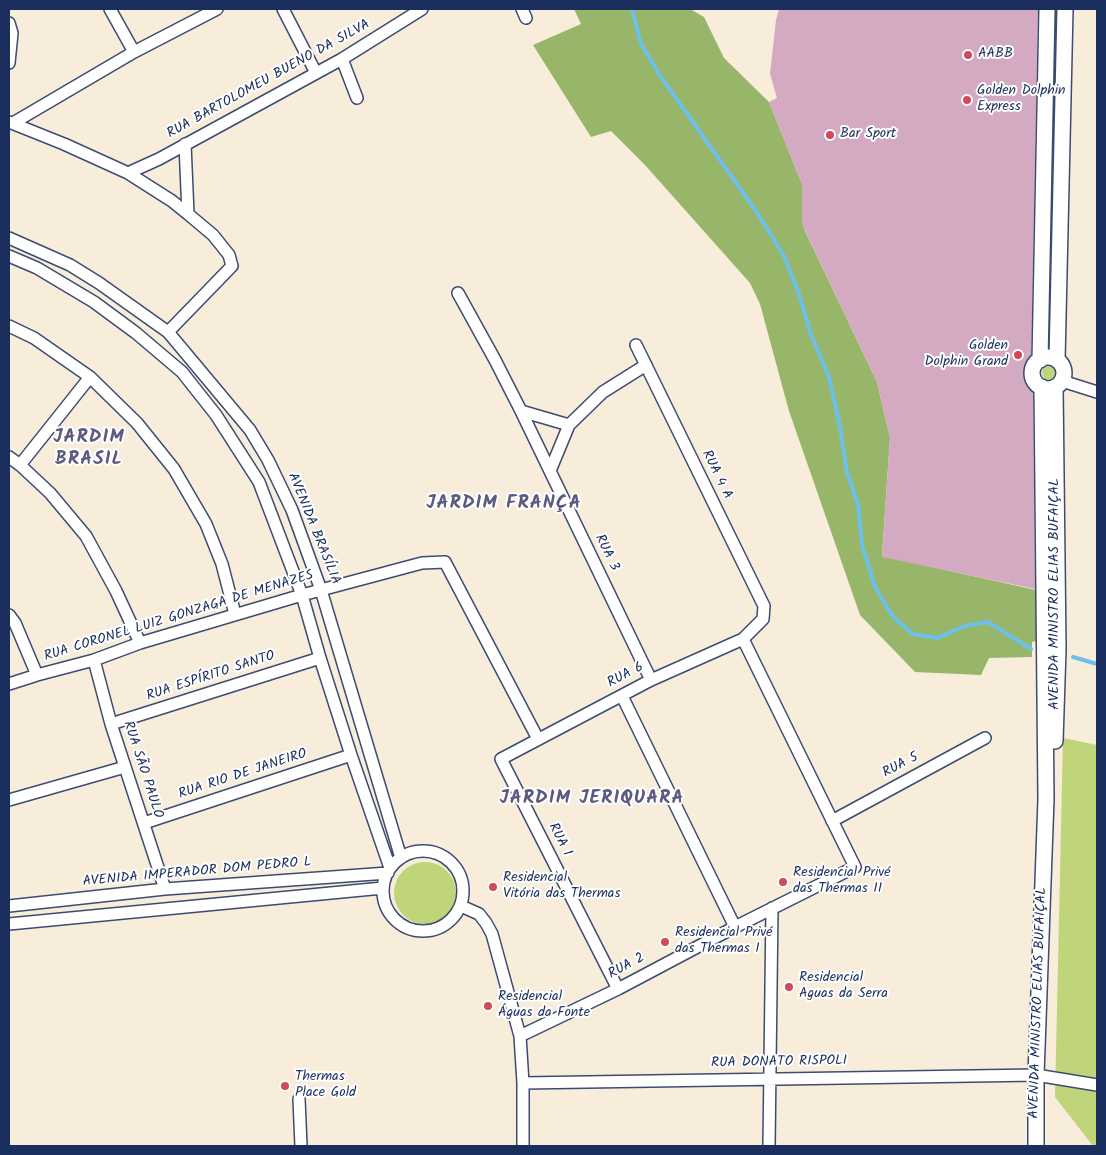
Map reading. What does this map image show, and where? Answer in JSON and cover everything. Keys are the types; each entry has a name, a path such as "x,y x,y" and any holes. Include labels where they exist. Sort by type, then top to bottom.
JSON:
{"main road":[{"path":"1040,360 1047,9"},
{"path":"1057,360 1065,9"},
{"path":"1049,357 1057,360 1063,367 1053,385 1038,384 1033,376 1034,367 1040,360 1049,357"},
{"name":"AVENIDA MINISTRO ELIAS BUFAIÇAL","path":"1036,1146 1036,1075 1046,799 1055,745 1058,649 1053,385"}],"street":[{"path":"110,9 134,52"},
{"path":"11,123 134,52 217,9"},
{"path":"283,9 316,72"},
{"name":"RUA BARTOLOMEU BUENO DA SILVA","path":"128,173 342,59 422,9"},
{"path":"9,23 12,33 9,63"},
{"path":"342,59 357,98"},
{"path":"11,123 64,144 128,173 172,201 213,235 228,256 232,266 168,332"},
{"path":"185,144 188,214"},
{"name":"AVENIDA BRASÍLIA","path":"9,238 70,265 99,283 168,332 250,430 268,460 292,510 321,590 401,858"},
{"path":"9,256 37,268 94,302 136,333 182,372 216,415 259,482 302,595 320,658 389,871"},
{"name":"RUA 3","path":"458,293 521,412 651,680"},
{"path":"9,326 34,338 90,377 137,423 174,469 206,524 222,564 235,614"},
{"name":"RUA 4 A","path":"636,345 764,606 763,619"},
{"path":"550,471 569,425 603,392 646,365"},
{"path":"20,465 90,377"},
{"path":"1053,385 1097,392"},
{"path":"521,412 569,425"},
{"path":"9,457 50,493 86,536 116,591 140,644"},
{"name":"RUA CORONEL LUIZ GONZAGA DE MENAZES","path":"9,684 94,660 235,614 302,595 422,563 445,562 538,739"},
{"path":"9,615 15,623 37,675"},
{"name":"RUA 6","path":"501,759 651,680 743,639 763,619"},
{"path":"743,639 832,821"},
{"name":"RUA ESPÍRITO SANTO","path":"111,724 320,658"},
{"name":"RUA SÃO PAULO","path":"94,660 111,724 164,889"},
{"path":"622,696 735,927"},
{"name":"RUA 5","path":"832,821 985,738"},
{"name":"RUA RIO DE JANEIRO","path":"144,823 351,755"},
{"name":"RUA 1","path":"501,759 618,989"},
{"path":"9,800 125,767"},
{"name":"RUA 2","path":"520,1036 618,989 735,927 855,867 832,821"},
{"path":"425,851 438,854 449,860 457,869 462,881 464,894 461,906 445,926 434,931 421,932 409,929 398,922 390,913 384,901 383,888 389,871 401,858 413,852 425,851"},
{"name":"AVENIDA IMPERADOR DOM PEDRO L","path":"9,906 164,889 389,871"},
{"path":"9,924 383,888"},
{"path":"461,906 478,914 492,934 520,1036 523,1082 523,1146"},
{"path":"769,1146 772,908"},
{"name":"RUA DONATO RISPOLI","path":"523,1082 1036,1075 1097,1085"},
{"path":"299,1099 301,1146"}],"green space":[{"path":"574,9 690,9 704,17 724,58 769,102 802,184 805,231 877,382 890,438 882,556 1036,590 1037,641 1032,642 1032,657 989,658 981,675 915,672 860,615 789,411 760,304 750,283 645,165 611,131 591,137 533,45 581,24"},
{"path":"1053,9 1060,9 1052,351 1050,353 1048,351"},
{"path":"1046,366 1052,366 1056,373 1052,380 1046,380 1042,376 1042,370"},
{"path":"1063,738 1097,745 1097,1146 1093,1146 1055,1097"},
{"path":"419,862 431,862 447,871 454,881 456,893 454,905 447,915 431,924 419,924 408,919 399,910 394,899 394,887 399,876 408,867"}],"building":[{"path":"779,9 1038,9 1031,360 1026,373 1033,390 1035,589 882,557 890,438 877,382 802,224 802,184 769,102 777,98 770,74"}],"waterway":[{"path":"632,9 641,44 661,77 756,211 784,256 799,294 810,332 829,377 847,472 858,504 862,545 875,587 893,617 913,634 937,638 965,626 988,622 1031,649"},
{"path":"1073,657 1097,664"}],"place":[{"name":"AABB","path":"968,55"},
{"name":"Golden Dolphin Express","path":"967,100"},
{"name":"Bar Sport","path":"830,135"},
{"name":"Golden Dolphin Grand","path":"1018,355"},
{"name":"Residencial Privé das Thermas II","path":"783,882"},
{"name":"Residencial Vitória das Thermas","path":"493,887"},
{"name":"Residencial Privé das Thermas I","path":"665,942"},
{"name":"Residencial Aguas da Serra","path":"789,987"},
{"name":"Residencial Águas da Fonte","path":"488,1006"},
{"name":"Thermas Place Gold","path":"285,1086"}],"district":[{"name":"JARDIM BRASIL","path":"89,450"},
{"name":"JARDIM FRANÇA","path":"504,505"},
{"name":"JARDIM JERIQUARA","path":"592,800"}]}
